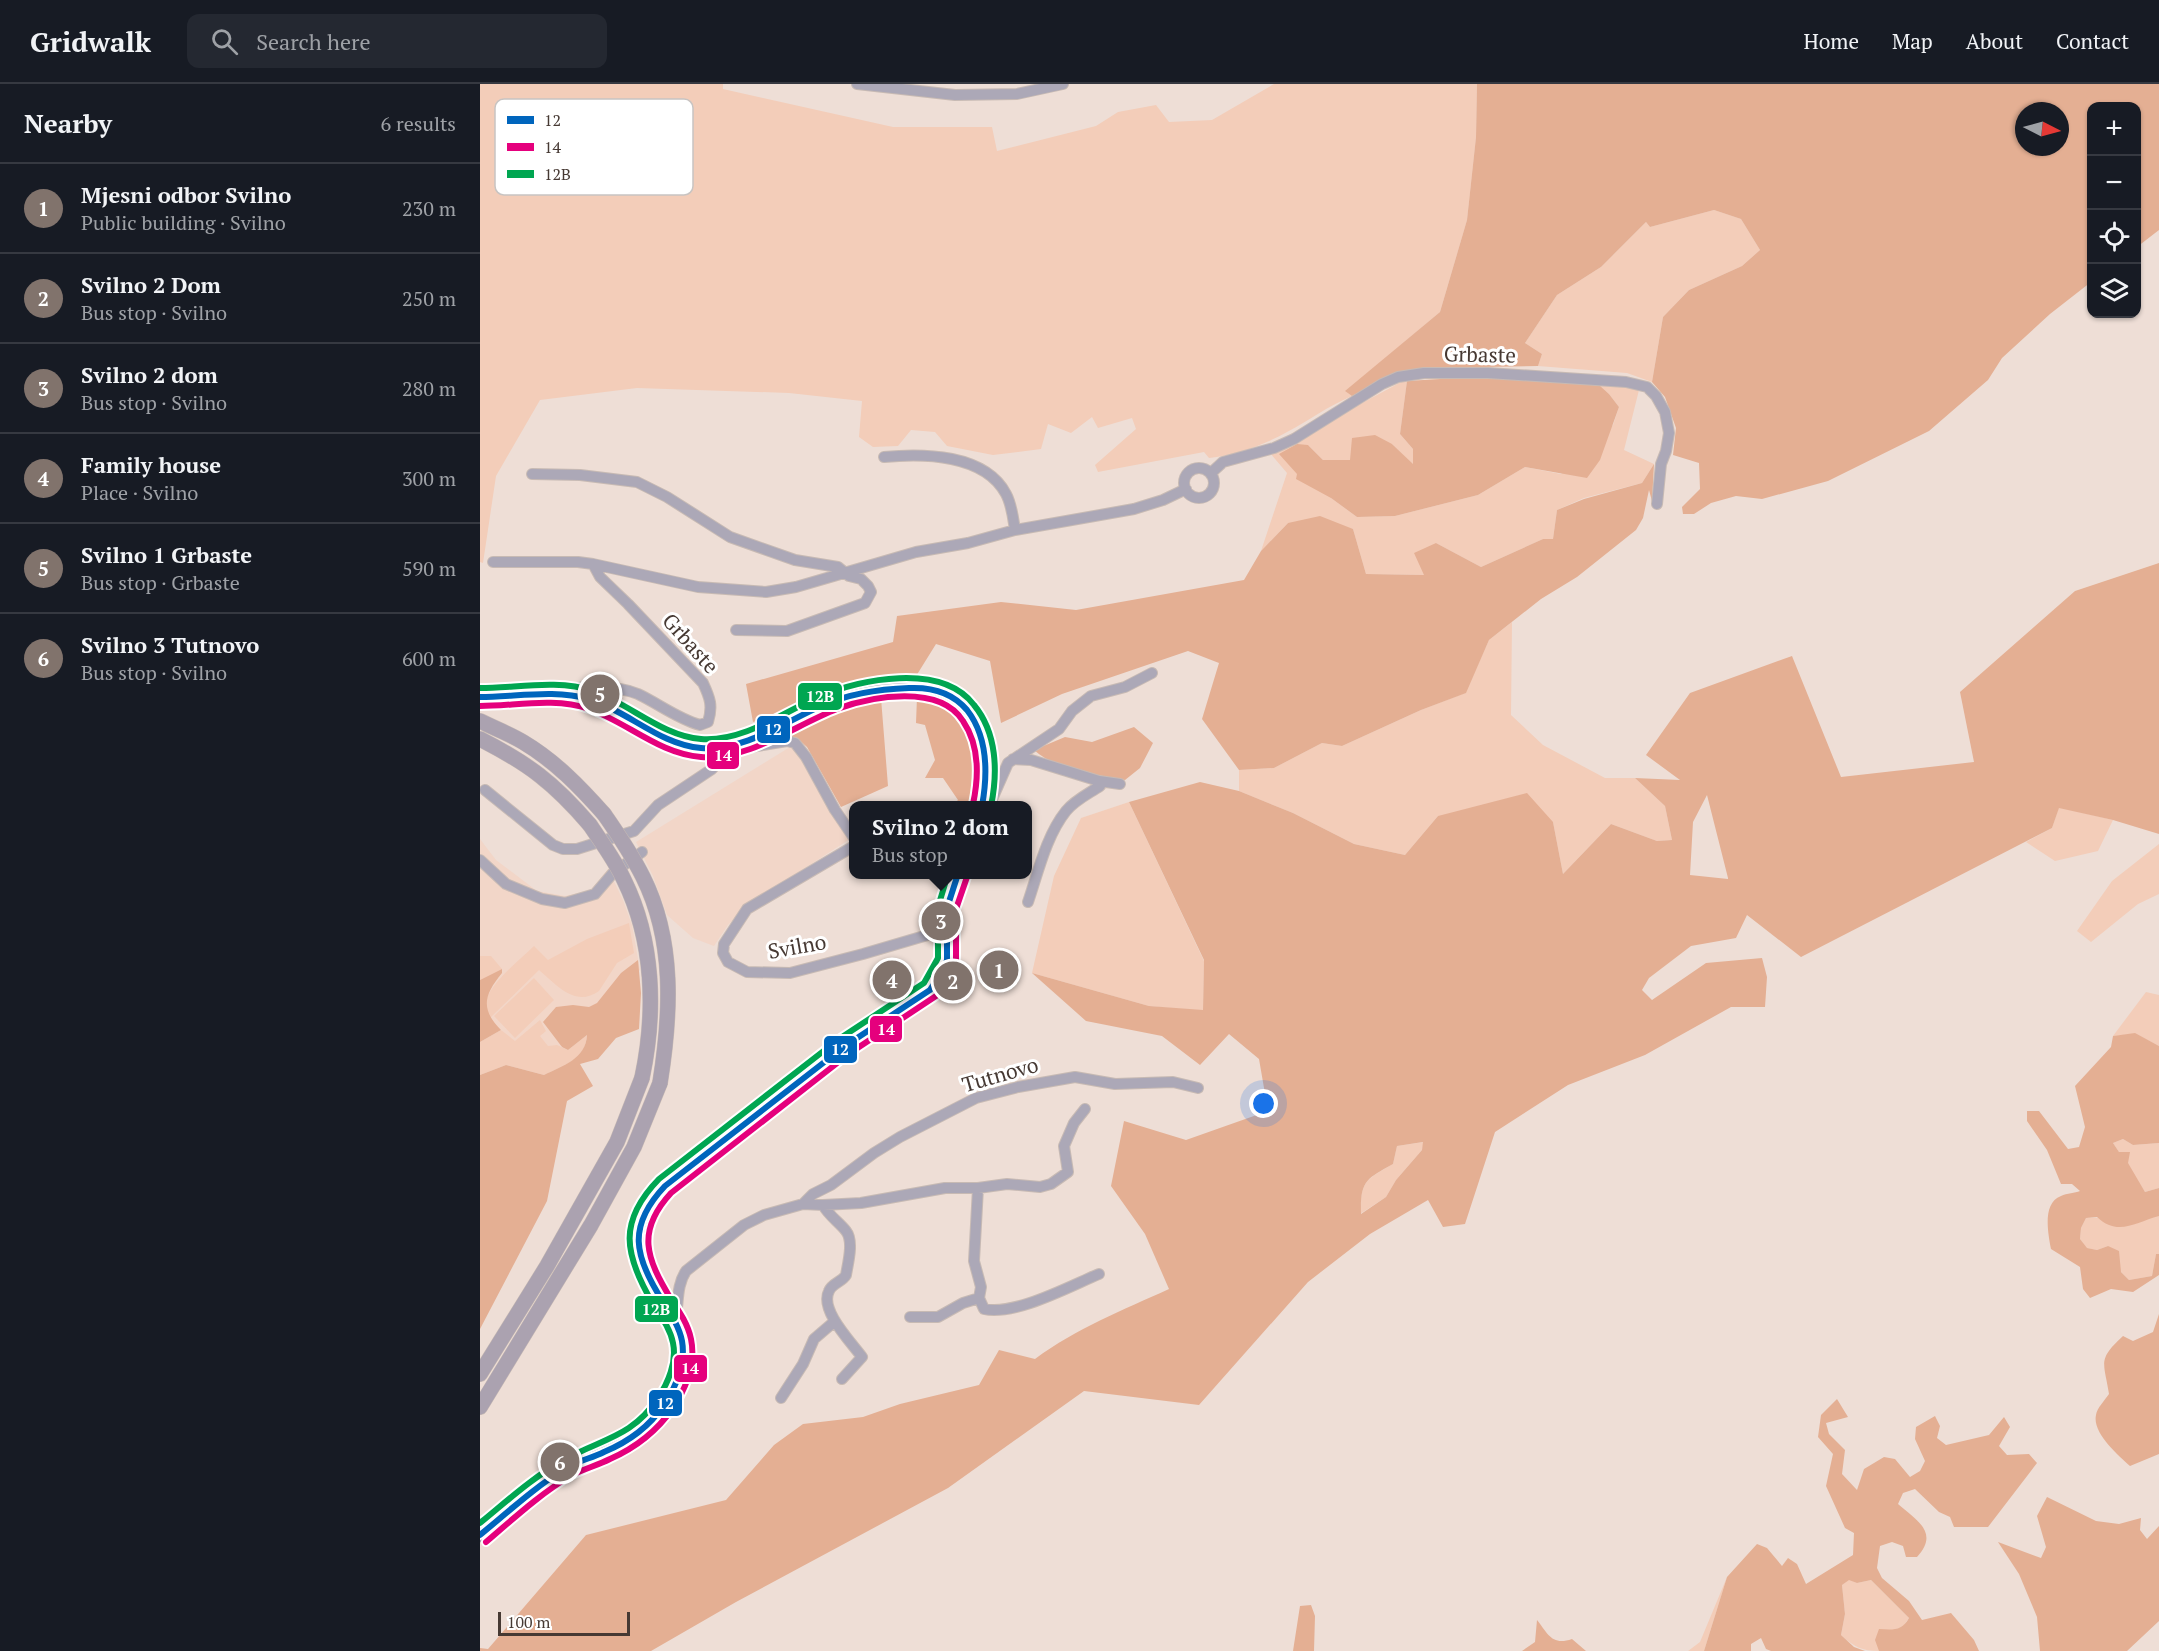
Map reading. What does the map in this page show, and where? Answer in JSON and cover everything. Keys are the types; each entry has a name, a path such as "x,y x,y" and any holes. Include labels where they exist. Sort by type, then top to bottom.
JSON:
{"highway":[{"path":"480,721 523,741 554,764 578,785 604,814 624,842 644,878 656,913 665,952 669,993 668,1035 660,1083 634,1147 550,1293 480,1407"},
{"path":"480,739 515,757 565,796 590,825 610,854 625,881 637,914 648,956 652,1006 648,1050 642,1078 617,1142 547,1266 480,1374"}],"main road":[{"path":"480,697 536,693 590,699 663,737 700,748 721,748 742,742 834,701 864,692 921,688 942,690 963,704 976,722 986,758 986,779 982,801"},
{"path":"480,1535 553,1477 638,1434 668,1399 681,1368 683,1347 675,1322 651,1279 639,1246 639,1226 645,1208 665,1186 836,1053 930,990 944,969 947,960 947,908 956,879"}],"street":[{"path":"857,84 955,95 1017,94 1063,84"},
{"name":"Grbaste","path":"493,562 578,562 699,587 766,592 796,587 916,552 968,543 1015,530 1134,509 1162,500 1185,489 1184,480 1189,471 1198,468 1211,473 1223,462 1274,448 1294,439 1383,384 1398,377 1424,373 1552,376 1626,382 1647,387 1656,396 1665,412 1669,433 1661,464 1657,504"},
{"path":"884,457 907,454 931,456 979,467 996,480 1006,494 1015,530"},
{"path":"1185,489 1188,494 1198,498 1208,496 1215,482 1211,473"},
{"name":"Grbaste","path":"532,474 580,475 637,482 667,496 730,537 795,560 838,567 849,576 861,579 871,592 865,603 787,631 736,630"},
{"name":"Grbaste","path":"566,695 576,688 587,686 621,689 637,694 688,722 700,725 708,722 712,709 703,683 600,577 593,564"},
{"path":"991,801 1008,763 1059,729 1072,711 1091,696 1125,687 1152,673"},
{"path":"742,742 745,746 751,747 787,741 795,743 806,757 849,831"},
{"path":"485,790 553,845 563,849 577,849 634,831 658,805 712,769 717,763 721,748"},
{"path":"1013,759 1031,760 1099,781 1120,784"},
{"path":"1028,902 1056,825 1077,801 1100,786 1099,781"},
{"name":"Svilno","path":"849,849 747,909 724,944 723,953 728,962 747,972 790,973 948,929"},
{"path":"480,860 506,884 542,899 565,903 595,894 613,873 642,852"},
{"name":"Tutnovo","path":"803,1204 813,1194 831,1185 891,1143 976,1098 1028,1085 1075,1077 1115,1084 1173,1082 1198,1088"},
{"name":"Tutnovo","path":"675,1322 680,1280 691,1266 753,1220 803,1204 823,1205 890,1199 945,1188 978,1188 1007,1184 1040,1187 1051,1184 1068,1172 1064,1146 1068,1134 1085,1109"},
{"path":"978,1188 974,1261 981,1287 979,1298 984,1309 996,1311 1032,1302 1100,1274"},
{"path":"823,1205 828,1214 846,1231 849,1241 846,1275 828,1292 826,1299 835,1321 862,1357 842,1379"},
{"path":"910,1317 938,1317 963,1303 979,1298"},
{"path":"781,1398 803,1364 814,1339 835,1321"}],"shaded area":[{"path":"480,84 723,84 723,89 893,127 992,127 997,151 1096,126 1118,112 1156,105 1169,122 1212,120 1274,84 1477,84 1476,137 1467,220 1440,312 1346,391 1352,396 1269,441 1219,457 1209,458 1204,452 1098,472 1095,465 1136,429 1132,418 1098,428 1092,417 1071,433 1048,424 1041,449 993,455 947,446 935,432 911,430 898,446 873,447 859,437 862,401 789,393 637,388 540,400 496,476 483,563 480,562"},
{"path":"1477,84 2159,84 2159,230 2141,244 2141,102 2087,102 2087,285 2050,314 2002,358 1988,380 1929,431 1828,481 1762,499 1736,496 1711,503 1694,514 1683,514 1682,507 1700,489 1699,463 1673,455 1676,428 1665,397 1652,382 1663,317 1689,290 1742,266 1760,250 1741,219 1714,210 1650,227 1646,222 1601,267 1557,295 1525,343 1542,354 1538,366 1428,368 1396,373 1352,396 1345,391 1440,312 1467,220 1476,137"},
{"path":"1714,210 1741,219 1760,250 1742,266 1689,290 1663,317 1652,382 1627,373 1538,366 1542,354 1525,343 1557,295 1601,267 1646,222 1650,227"},
{"path":"1473,377 1598,384 1619,407 1600,460 1587,478 1525,467 1478,495 1395,516 1357,517 1331,498 1296,479 1297,474 1279,454 1297,444 1308,445 1323,460 1350,460 1352,438 1375,435 1392,444 1413,464 1413,449 1400,434 1407,381"},
{"path":"1407,381 1400,434 1413,449 1413,465 1392,444 1350,460 1323,460 1308,445 1331,498 1357,517 1395,516 1478,495 1525,467 1561,474 1613,425 1619,407 1598,384 1628,386 1639,390 1624,450 1654,464 1642,483 1584,498 1557,510 1553,539 1543,539 1481,567 1436,543 1425,575 1366,574 1353,529 1288,523 1261,551 1287,473 1270,453 1401,382"},
{"path":"1654,464 1652,501 1649,490 1643,518 1636,530 1577,577 1541,599 1489,640 1466,693 1421,710 1342,746 1322,743 1274,768 1239,770 1202,719 1219,663 1188,651 1062,694 1001,723 990,661 936,644 913,681 863,685 753,722 746,684 893,642 897,616 1001,602 1076,610 1244,580 1261,551 1288,523 1320,516 1353,529 1366,574 1424,575 1414,553 1436,543 1481,567 1543,539 1553,539 1557,510 1584,499 1642,483"},
{"path":"2159,563 2159,834 2113,820 2059,808 2052,828 1801,957 1747,915 1736,938 1691,946 1649,978 1642,990 1652,1000 1706,963 1762,958 1767,977 1765,1007 1731,1007 1645,1055 1568,1085 1495,1132 1465,1224 1443,1227 1428,1200 1370,1234 1308,1282 1199,1405 1084,1391 948,1488 736,1602 651,1651 480,1651 480,1648 488,1649 586,1535 726,1500 774,1445 803,1424 863,1417 900,1404 979,1385 999,1350 1035,1359 1084,1329 1169,1289 1145,1234 1111,1186 1124,1121 1186,1140 1268,1111 1259,1059 1229,1034 1200,1065 1162,1036 1086,1021 1032,973 1149,1006 1203,1010 1204,960 1129,802 1200,782 1239,791 1293,813 1354,844 1405,855 1438,816 1527,793 1553,822 1563,874 1611,824 1657,841 1672,840 1665,806 1635,778 1680,780 1646,755 1690,693 1792,656 1841,777 1974,762 1960,692 2075,591","holes":["1707,795 1728,878 1728,879 1690,875 1693,822","1423,1142 1422,1150 1396,1180 1386,1197 1361,1214 1362,1194 1367,1182 1393,1164 1397,1146"]},
{"path":"1512,622 1511,715 1543,745 1605,778 1635,778 1665,806 1672,840 1657,841 1611,824 1563,874 1553,822 1438,816 1405,855 1354,844 1293,813 1239,791 1239,770 1274,768 1322,743 1342,746 1465,693 1489,640"},
{"path":"917,697 946,705 971,730 979,768 974,801 957,801 943,778 925,778 935,760 925,725 916,723"},
{"path":"881,698 888,786 854,801 849,801 849,803 841,807 807,747 797,738 785,735 831,711"},
{"path":"1134,727 1153,743 1140,768 1125,780 1065,767 1034,750 1065,737 1092,742"},
{"path":"790,747 797,753 849,837 849,840 749,904 728,925 714,946 693,938 667,915 653,876 636,842"},
{"path":"1129,802 1204,961 1203,1011 1149,1006 1032,973 1054,876 1081,818"},
{"path":"2059,807 2113,820 2098,851 2055,861 2026,842 2052,828"},
{"path":"480,839 496,860 537,891 565,896 591,890 608,869 632,925 640,970 553,1054 511,1044 501,1030 480,1011"},
{"path":"2159,844 2159,894 2138,904 2091,942 2077,931 2112,881"},
{"path":"629,923 634,953 617,963 599,991 590,996 574,996 560,988 539,970 489,1019 486,1004 492,989 505,973 534,946 548,960 587,939"},
{"path":"480,956 491,956 502,969 480,980"},
{"path":"638,960 641,993 639,1029 616,1038 598,1059 580,1064 593,1086 567,1101 547,1201 480,1329 480,1075 506,1065 544,1075 572,1061 582,1050 587,1035 568,1050 562,1047 543,1022 556,1007 573,1005 589,1007 597,1003 621,973"},
{"path":"502,969 502,973 491,988 487,1002 490,1015 501,1030 480,1042 480,980"},
{"path":"534,978 554,1000 515,1038 494,1016"},
{"path":"2146,992 2159,995 2159,1046 2135,1034 2113,1036"},
{"path":"540,1020 546,1031 540,1036 548,1046 557,1045 568,1050 587,1035 583,1050 566,1065 544,1075 506,1065 480,1075 480,1042 501,1030 515,1041"},
{"path":"2135,1033 2159,1046 2159,1143 2133,1145 2123,1139 2113,1143 2119,1152 2130,1152 2128,1163 2145,1192 2159,1188 2159,1216 2120,1227 2105,1223 2097,1217 2086,1218 2081,1228 2080,1239 2087,1248 2097,1250 2108,1246 2119,1251 2121,1272 2129,1280 2152,1276 2156,1254 2159,1254 2159,1275 2133,1292 2111,1289 2090,1298 2083,1289 2080,1267 2051,1249 2048,1227 2049,1212 2055,1200 2063,1195 2080,1191 2072,1184 2061,1184 2047,1150 2027,1121 2027,1111 2039,1111 2068,1149 2079,1147 2085,1127 2075,1086 2111,1047 2113,1036"},
{"path":"2123,1139 2133,1145 2159,1143 2159,1188 2145,1192 2113,1143"},
{"path":"1424,1142 1422,1150 1396,1180 1386,1197 1360,1214 1363,1188 1376,1174 1393,1164 1397,1146"},
{"path":"2159,1216 2159,1254 2156,1254 2152,1276 2129,1280 2121,1272 2108,1246 2097,1250 2086,1248 2080,1239 2081,1228 2086,1218"},
{"path":"2159,1314 2159,1454 2130,1466 2107,1443 2096,1422 2098,1410 2109,1394 2104,1362 2109,1351 2123,1336 2133,1341 2153,1332"},
{"path":"1837,1399 1848,1417 1826,1423 1829,1434 1845,1450 1842,1474 1857,1490 1864,1469 1884,1457 1895,1459 1910,1477 1920,1471 1925,1461 1915,1439 1916,1427 1935,1416 1940,1426 1937,1438 1946,1445 1989,1435 2004,1417 2010,1427 1999,1446 2007,1455 2029,1454 2037,1463 1988,1527 1954,1527 1950,1517 1939,1512 1915,1489 1903,1493 1898,1504 1923,1527 1926,1533 1924,1548 1917,1557 1906,1557 1903,1546 1892,1542 1880,1546 1877,1568 1882,1578 1909,1601 1922,1620 1951,1613 1974,1640 1979,1651 1879,1651 1875,1640 1879,1629 1897,1629 1909,1618 1871,1580 1857,1583 1849,1580 1842,1585 1845,1614 1841,1635 1854,1647 1865,1651 1771,1651 1766,1649 1761,1638 1751,1644 1751,1651 1704,1651 1727,1577 1757,1544 1767,1548 1782,1566 1788,1558 1797,1564 1806,1584 1853,1555 1854,1533 1845,1528 1826,1486 1833,1454 1818,1437 1821,1415"},
{"path":"2047,1497 2096,1521 2119,1524 2141,1518 2140,1530 2147,1539 2159,1526 2159,1621 2127,1651 2040,1651 2037,1617 2019,1574 1998,1542 2041,1558 2046,1547 2037,1516"},
{"path":"1727,1577 1704,1651 1688,1651 1700,1642"},
{"path":"1849,1579 1857,1583 1871,1580 1909,1618 1879,1651 1858,1648 1841,1635 1845,1614 1842,1585"},
{"path":"1311,1605 1315,1616 1314,1651 1293,1651 1300,1606"},
{"path":"1537,1620 1555,1640 1572,1639 1586,1651 1522,1651 1535,1642"}],"transit line":[{"name":"12B","path":"480,688 551,685 579,687 607,697 673,732 687,737 716,739 746,732 816,698 855,685 899,678 942,683 960,692 982,716 994,753 995,780 992,801"},
{"name":"12","path":"480,697 549,694 576,696 603,704 672,741 686,746 717,748 748,741 821,706 853,695 898,689 933,690 948,695 961,704 967,710 979,732 985,756 983,801"},
{"name":"14","path":"480,706 548,703 576,705 603,715 671,750 701,757 737,753 754,748 852,704 886,697 922,698 939,702 952,709 969,731 977,761 973,801"},
{"name":"12B","path":"480,1523 542,1474 577,1453 626,1430 637,1422 658,1398 671,1372 674,1350 670,1332 643,1285 631,1253 631,1224 637,1209 659,1179 839,1039 924,983 938,958 938,907 946,879"},
{"name":"12","path":"480,1535 555,1475 575,1463 630,1439 645,1427 664,1405 679,1374 683,1349 681,1335 645,1269 641,1255 640,1228 645,1214 665,1186 845,1046 930,990 944,969 947,960 947,908 956,879"},
{"name":"14","path":"486,1542 561,1482 637,1444 653,1431 673,1408 689,1375 692,1348 690,1333 662,1284 648,1245 649,1232 660,1207 671,1193 850,1053 936,996 952,973 956,962 956,909 966,879"}],"place":[{"name":"Svilno 1 Grbaste","path":"600,694"},
{"name":"Svilno 2 dom","path":"941,921"},
{"name":"Mjesni odbor Svilno","path":"999,970"},
{"name":"Family house","path":"892,980"},
{"name":"Svilno 2 Dom","path":"953,981"},
{"name":"Svilno 3 Tutnovo","path":"560,1462"}]}
